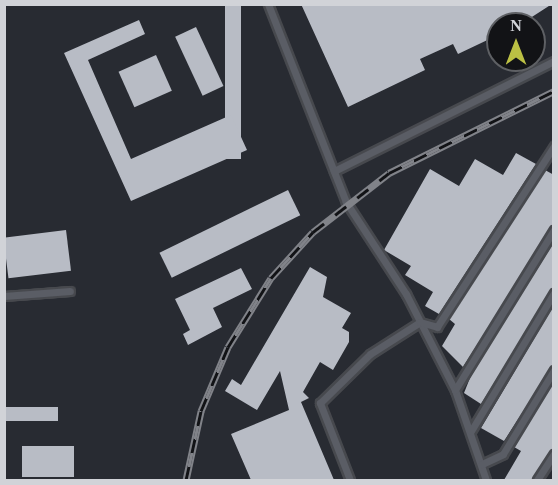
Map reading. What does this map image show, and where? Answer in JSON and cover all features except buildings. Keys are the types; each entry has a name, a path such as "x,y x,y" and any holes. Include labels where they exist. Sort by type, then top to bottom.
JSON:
{"lane":[{"path":"268,4 346,202 420,322 455,390 486,480"},
{"path":"334,171 554,61"},
{"path":"350,480 318,405 370,354 420,322 437,327 554,146"},
{"path":"455,390 554,230"},
{"path":"4,296 70,291"},
{"path":"471,431 554,293"},
{"path":"482,464 503,454 554,370"},
{"path":"537,480 554,454"}],"railway":[{"path":"186,480 201,411 228,347 271,278 313,232 389,173 554,91"}]}
